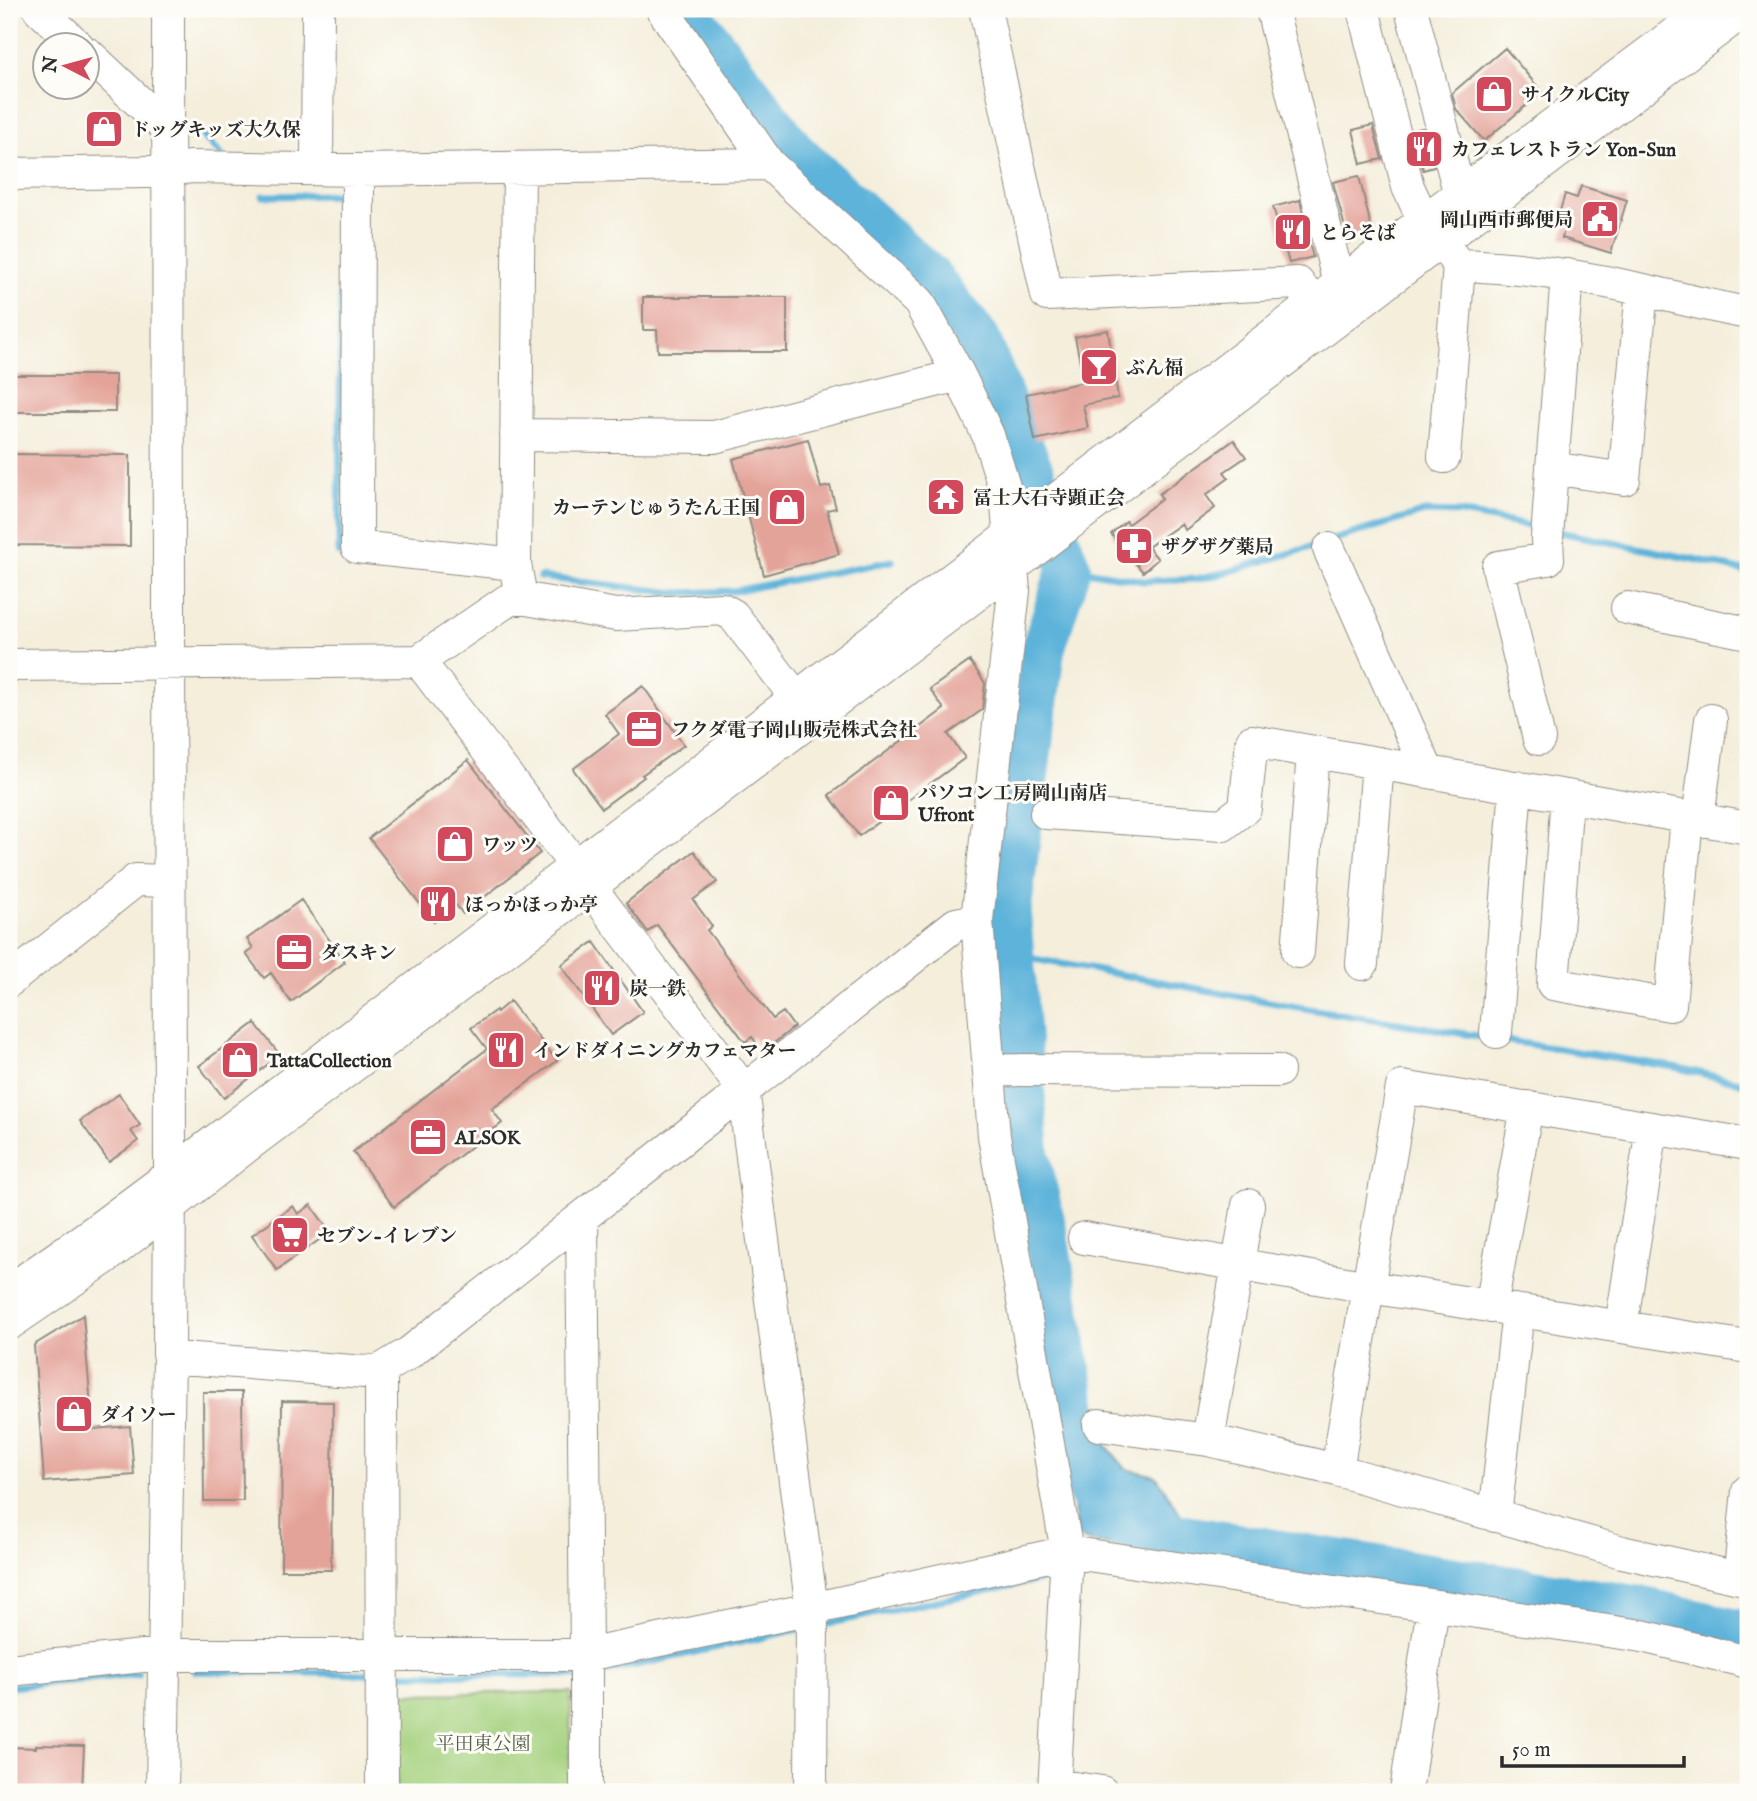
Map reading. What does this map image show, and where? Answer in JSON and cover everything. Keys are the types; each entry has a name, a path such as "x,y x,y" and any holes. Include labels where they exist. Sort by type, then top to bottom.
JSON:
{"street":[{"path":"39,9 63,32"},
{"path":"162,1792 170,1175 168,9"},
{"path":"317,168 318,9"},
{"path":"662,9 769,164 919,302 960,375 988,435 1006,493 1014,591 977,920 997,1070 994,1136 1067,1552 1054,1789 1102,1792"},
{"path":"985,9 1047,295 1298,283 1322,314"},
{"path":"1272,9 1339,284"},
{"path":"1363,9 1408,187 1441,243 1497,266 1567,275 1748,313"},
{"path":"1411,9 1460,195"},
{"path":"1444,457 1441,243 1460,195 1707,9"},
{"path":"9,1290 96,1230 1013,567 1039,530 1322,314 1441,243 1746,9"},
{"path":"102,67 168,130"},
{"path":"9,174 146,172 192,167 358,170 769,164"},
{"path":"519,168 514,564 521,598"},
{"path":"358,170 357,547 514,564"},
{"path":"1322,314 1339,284 1441,243"},
{"path":"1539,739 1498,567 1548,559 1547,530 1567,275"},
{"path":"1552,468 1624,479 1642,290"},
{"path":"516,435 714,437 960,375"},
{"path":"9,1324 111,1254 583,876 795,700 1010,535 1039,530"},
{"path":"1329,549 1427,772"},
{"path":"9,665 419,661 508,600 521,598 616,615 722,609 733,615 795,700"},
{"path":"1627,608 1748,633"},
{"path":"419,661 743,1090 812,1621 811,1792"},
{"path":"1567,796 1553,984 1670,1006 1693,818 1711,720"},
{"path":"1046,813 1223,825 1245,808 1252,741 1748,828"},
{"path":"1298,952 1313,752"},
{"path":"1362,964 1378,763"},
{"path":"1496,1032 1516,787"},
{"path":"9,981 136,880 168,881"},
{"path":"169,1357 365,1372 381,1370 409,1353 956,924 977,920"},
{"path":"997,1070 1278,1071"},
{"path":"1337,1471 1402,1087 1748,1144"},
{"path":"1495,1516 1504,1309 1527,1107"},
{"path":"1621,1327 1652,1128"},
{"path":"1208,1440 1248,1205"},
{"path":"582,1218 586,1792"},
{"path":"1084,1238 1369,1287 1748,1347"},
{"path":"381,1370 382,1792"},
{"path":"1099,1425 1208,1440 1337,1471 1622,1552 1748,1580"},
{"path":"1748,1491 1741,1562 1748,1574"},
{"path":"9,1670 164,1656 381,1668 586,1667 812,1621 1067,1552 1642,1636 1748,1662"},
{"path":"1406,1792 1433,1605"}],"green space":[{"name":"平田東公園","path":"571,1692 569,1792 397,1792 397,1694"}],"water":[{"path":"1094,1431 1126,1469 1156,1476 1183,1518 1181,1559 1084,1540 1078,1535 1064,1436"}],"building":[{"path":"1505,48 1542,92 1484,141 1456,109 1452,93"},
{"path":"1373,125 1382,159 1361,164 1353,130"},
{"path":"1423,128 1434,167 1423,170 1413,130"},
{"path":"1359,176 1372,231 1349,243 1333,182"},
{"path":"1581,186 1627,200 1611,253 1562,238 1568,217 1559,214 1565,194 1577,198"},
{"path":"1300,200 1313,257 1289,263 1273,207"},
{"path":"643,297 787,297 787,352 658,352 657,330 643,330"},
{"path":"1108,330 1118,398 1083,405 1088,428 1035,440 1026,394 1084,382 1075,337"},
{"path":"9,375 115,375 115,412 9,412"},
{"path":"808,439 821,488 830,486 836,508 827,510 839,554 764,575 733,459"},
{"path":"1234,440 1246,457 1224,472 1229,478 1206,495 1215,508 1185,530 1181,524 1148,547 1158,559 1143,572 1111,534 1126,521 1128,524 1162,499 1159,494"},
{"path":"9,454 130,455 130,546 9,545"},
{"path":"970,661 985,683 982,710 948,734 965,758 859,836 829,795 944,709 930,689"},
{"path":"643,686 684,745 602,808 573,769 619,734 605,714"},
{"path":"468,760 540,853 463,914 456,905 434,922 369,838"},
{"path":"694,851 717,882 693,900 712,926 707,930 773,1019 783,1012 794,1027 763,1052 752,1037 745,1042 657,925 648,932 626,903"},
{"path":"301,900 345,962 291,1002 271,973 264,978 246,954 253,948 247,939"},
{"path":"594,942 643,1012 611,1035 561,965"},
{"path":"510,1001 557,1061 492,1109 502,1123 394,1207 353,1152 487,1049 471,1028"},
{"path":"255,1023 280,1055 224,1098 199,1066"},
{"path":"119,1094 140,1125 131,1131 138,1141 109,1162 80,1121"},
{"path":"311,1205 330,1232 277,1270 252,1235 293,1206 298,1214"},
{"path":"83,1315 93,1429 130,1426 134,1475 44,1482 34,1345"},
{"path":"203,1392 242,1392 243,1501 204,1501"},
{"path":"282,1401 333,1402 331,1570 281,1570"},
{"path":"36,1745 84,1746 82,1792 9,1792 9,1747 36,1748"}],"waterway":[{"path":"63,9 137,77"},
{"path":"686,9 796,154 930,277 978,338 1069,568 1043,649 1009,914 1028,1154 1046,1236 1090,1492"},
{"path":"200,133 221,154"},
{"path":"263,196 333,195 342,202 339,553 350,554"},
{"path":"1332,540 1425,512 1462,513 1539,528"},
{"path":"1554,531 1748,572"},
{"path":"1069,568 1144,581 1196,579 1321,544"},
{"path":"540,577 676,593 734,591 892,561"},
{"path":"1012,955 1303,1008 1491,1038"},
{"path":"1502,1040 1674,1067 1748,1084"},
{"path":"1126,1528 1635,1607 1748,1634"},
{"path":"820,1625 1043,1579"},
{"path":"594,1674 805,1628"},
{"path":"195,1671 376,1674"},
{"path":"9,1687 138,1674"},
{"path":"391,1674 579,1675"}],"place":[{"name":"サイクルCity","path":"1494,94"},
{"name":"ドッグキッズ大久保","path":"104,129"},
{"name":"カフェレストラン Yon-Sun","path":"1424,149"},
{"name":"岡山西市郵便局","path":"1600,219"},
{"name":"とらそば","path":"1293,232"},
{"name":"ぶん福","path":"1099,367"},
{"name":"冨士大石寺顕正会","path":"946,497"},
{"name":"カーテンじゅうたん王国","path":"787,507"},
{"name":"ザグザグ薬局","path":"1134,546"},
{"name":"フクダ電子岡山販売株式会社","path":"644,729"},
{"name":"パソコン工房岡山南店 Ufront","path":"891,803"},
{"name":"ワッツ","path":"455,844"},
{"name":"ほっかほっか亭","path":"438,904"},
{"name":"ダスキン","path":"294,952"},
{"name":"炭一鉄","path":"602,988"},
{"name":"インドダイニングカフェマター","path":"506,1050"},
{"name":"TattaCollection","path":"240,1060"},
{"name":"ALSOK","path":"428,1137"},
{"name":"セブン-イレブン","path":"290,1235"},
{"name":"ダイソー","path":"74,1414"}]}
